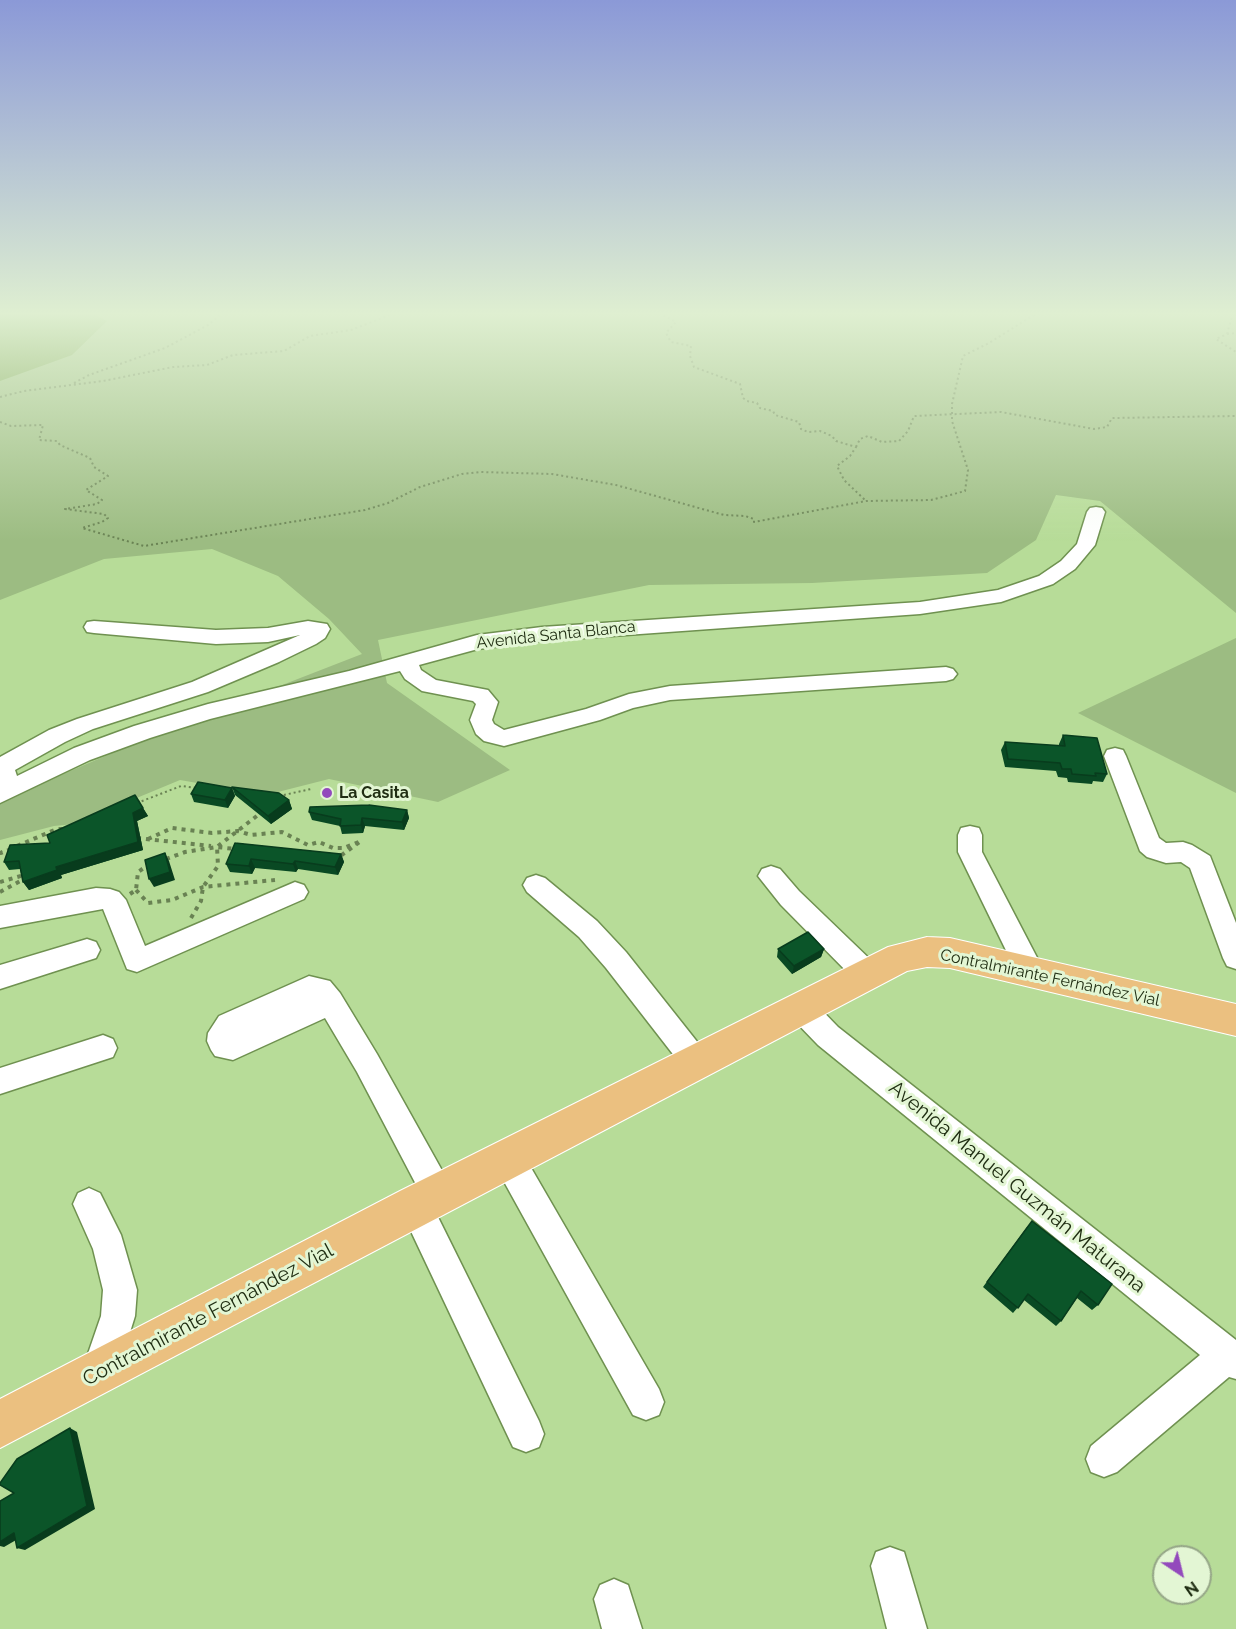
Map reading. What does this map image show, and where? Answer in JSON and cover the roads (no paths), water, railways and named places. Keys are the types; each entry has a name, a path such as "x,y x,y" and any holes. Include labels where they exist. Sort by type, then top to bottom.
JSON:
{"main road":[{"name":"Contralmirante Fernández Vial","path":"0,1424 508,1158 900,958 927,952 950,953 1236,1020"}],"street":[{"name":"Avenida Santa Blanca","path":"2,785 43,773 82,754 142,732 208,712 477,642 542,634 920,608 1000,596 1039,583 1068,565 1086,545 1096,512"},
{"path":"2,785 3,769 6,764 57,736 210,682 309,639 320,629 308,627 268,635 216,637 94,627"},
{"path":"406,662 412,674 423,683 438,689 477,694 485,698 487,707 481,720 484,728 492,735 504,738 592,715 629,701 670,693 946,674"},
{"path":"1115,756 1149,844 1156,850 1166,853 1183,852 1201,863 1236,958"},
{"path":"970,835 970,852 1030,971"},
{"path":"771,876 790,898 867,974"},
{"path":"536,885 588,929 616,960 696,1062"},
{"path":"0,917 96,898 110,899 117,907 137,961 288,886"},
{"path":"0,978 87,950"},
{"path":"330,1002 367,1063 526,1434"},
{"name":"Avenida Manuel Guzmán Maturana","path":"801,1008 828,1036 1232,1358"},
{"path":"0,1081 103,1048"},
{"path":"508,1158 646,1402"},
{"path":"88,1204 109,1247 120,1290 118,1316 100,1371"},
{"path":"1104,1459 1232,1358"},
{"path":"890,1566 907,1629"}],"place":[{"name":"La Casita","path":"327,793"}]}
